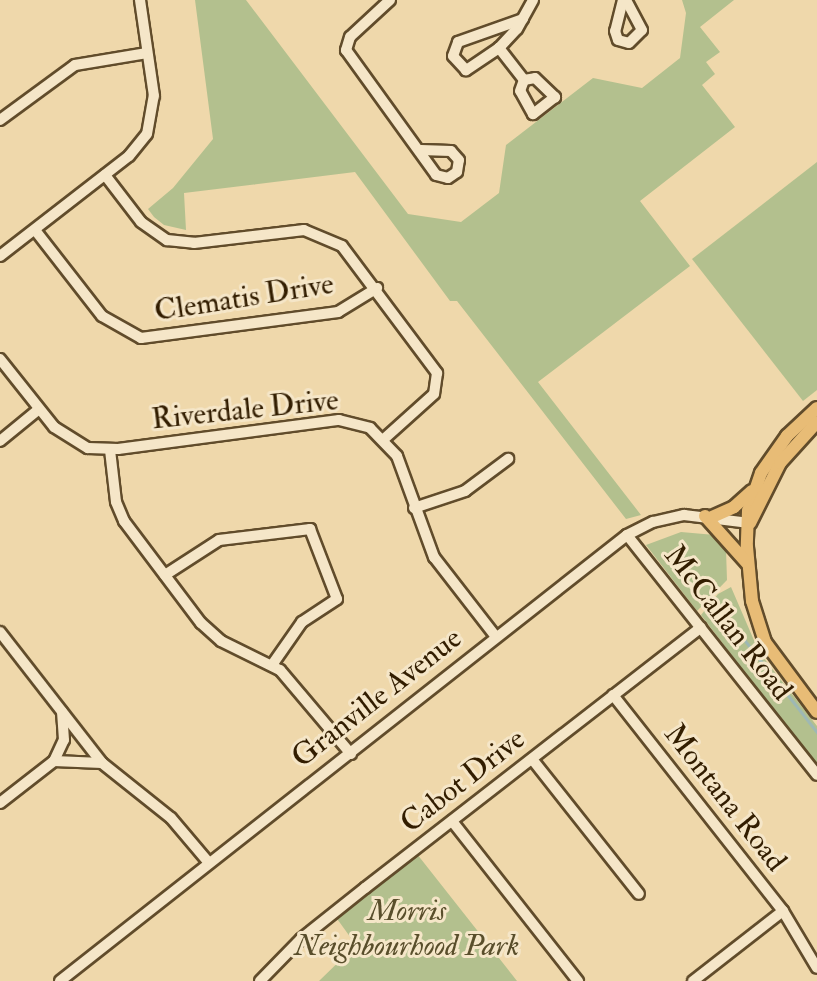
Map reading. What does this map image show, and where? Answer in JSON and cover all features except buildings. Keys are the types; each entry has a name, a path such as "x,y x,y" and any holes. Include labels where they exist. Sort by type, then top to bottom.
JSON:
{"main road":[{"path":"747,563 709,517 734,507 754,488 787,436 817,408"},
{"path":"750,523 780,463 817,422"},
{"path":"754,488 748,511 750,523 747,563 752,601 765,642 817,712"}],"street":[{"path":"0,256 136,149 151,125 154,96 140,0"},
{"path":"390,0 350,37 346,50 421,150"},
{"path":"523,19 458,42 453,56 466,70 499,48 523,19 533,0"},
{"path":"499,48 524,80"},
{"path":"0,120 75,65 147,53"},
{"path":"105,175 141,222 167,240 194,243 288,231 316,232 342,246 427,354 438,380 431,397 384,439 397,456 414,508 441,567 496,638"},
{"name":"Clematis Drive","path":"35,230 102,316 141,338 338,313 377,288"},
{"name":"Riverdale Drive","path":"0,359 39,409 69,439 110,450 339,420 359,423 384,439"},
{"path":"0,440 39,409"},
{"path":"110,450 120,513 210,632 272,666 296,685 351,754"},
{"path":"414,508 465,491 508,459"},
{"name":"Granville Avenue","path":"60,981 627,535 669,517 709,517 750,523"},
{"path":"165,575 219,540 310,528 337,599 302,622 272,666"},
{"name":"McCallan Road","path":"627,535 817,775"},
{"name":"Cabot Drive","path":"260,981 301,939 701,627"},
{"path":"0,632 102,763 165,813 209,863"},
{"name":"Montana Road","path":"613,695 783,911 817,968"},
{"path":"0,803 54,761 64,740 62,710"},
{"path":"532,759 639,894"},
{"path":"54,761 102,763"},
{"path":"452,821 578,981"},
{"path":"693,981 783,911"}],"green space":[{"path":"195,0 246,0 408,214 461,222 499,193 506,145 593,78 642,88 680,58 686,13 682,0 734,0 700,27 720,52 706,62 715,74 702,85 735,127 640,201 690,266 538,382 641,515 626,519 457,301 450,301 355,172 184,193 186,230 164,225 154,217 148,209 173,188 213,139"},
{"path":"817,162 817,390 803,401 692,259"},
{"path":"681,532 715,535 726,550 727,580 697,611 646,545"},
{"path":"731,587 759,652 817,726 817,767 701,615 718,594"},
{"name":"Morris Neighbourhood Park","path":"417,854 517,981 319,981 356,945 335,916"}],"waterway":[{"path":"740,634 817,732"}]}
